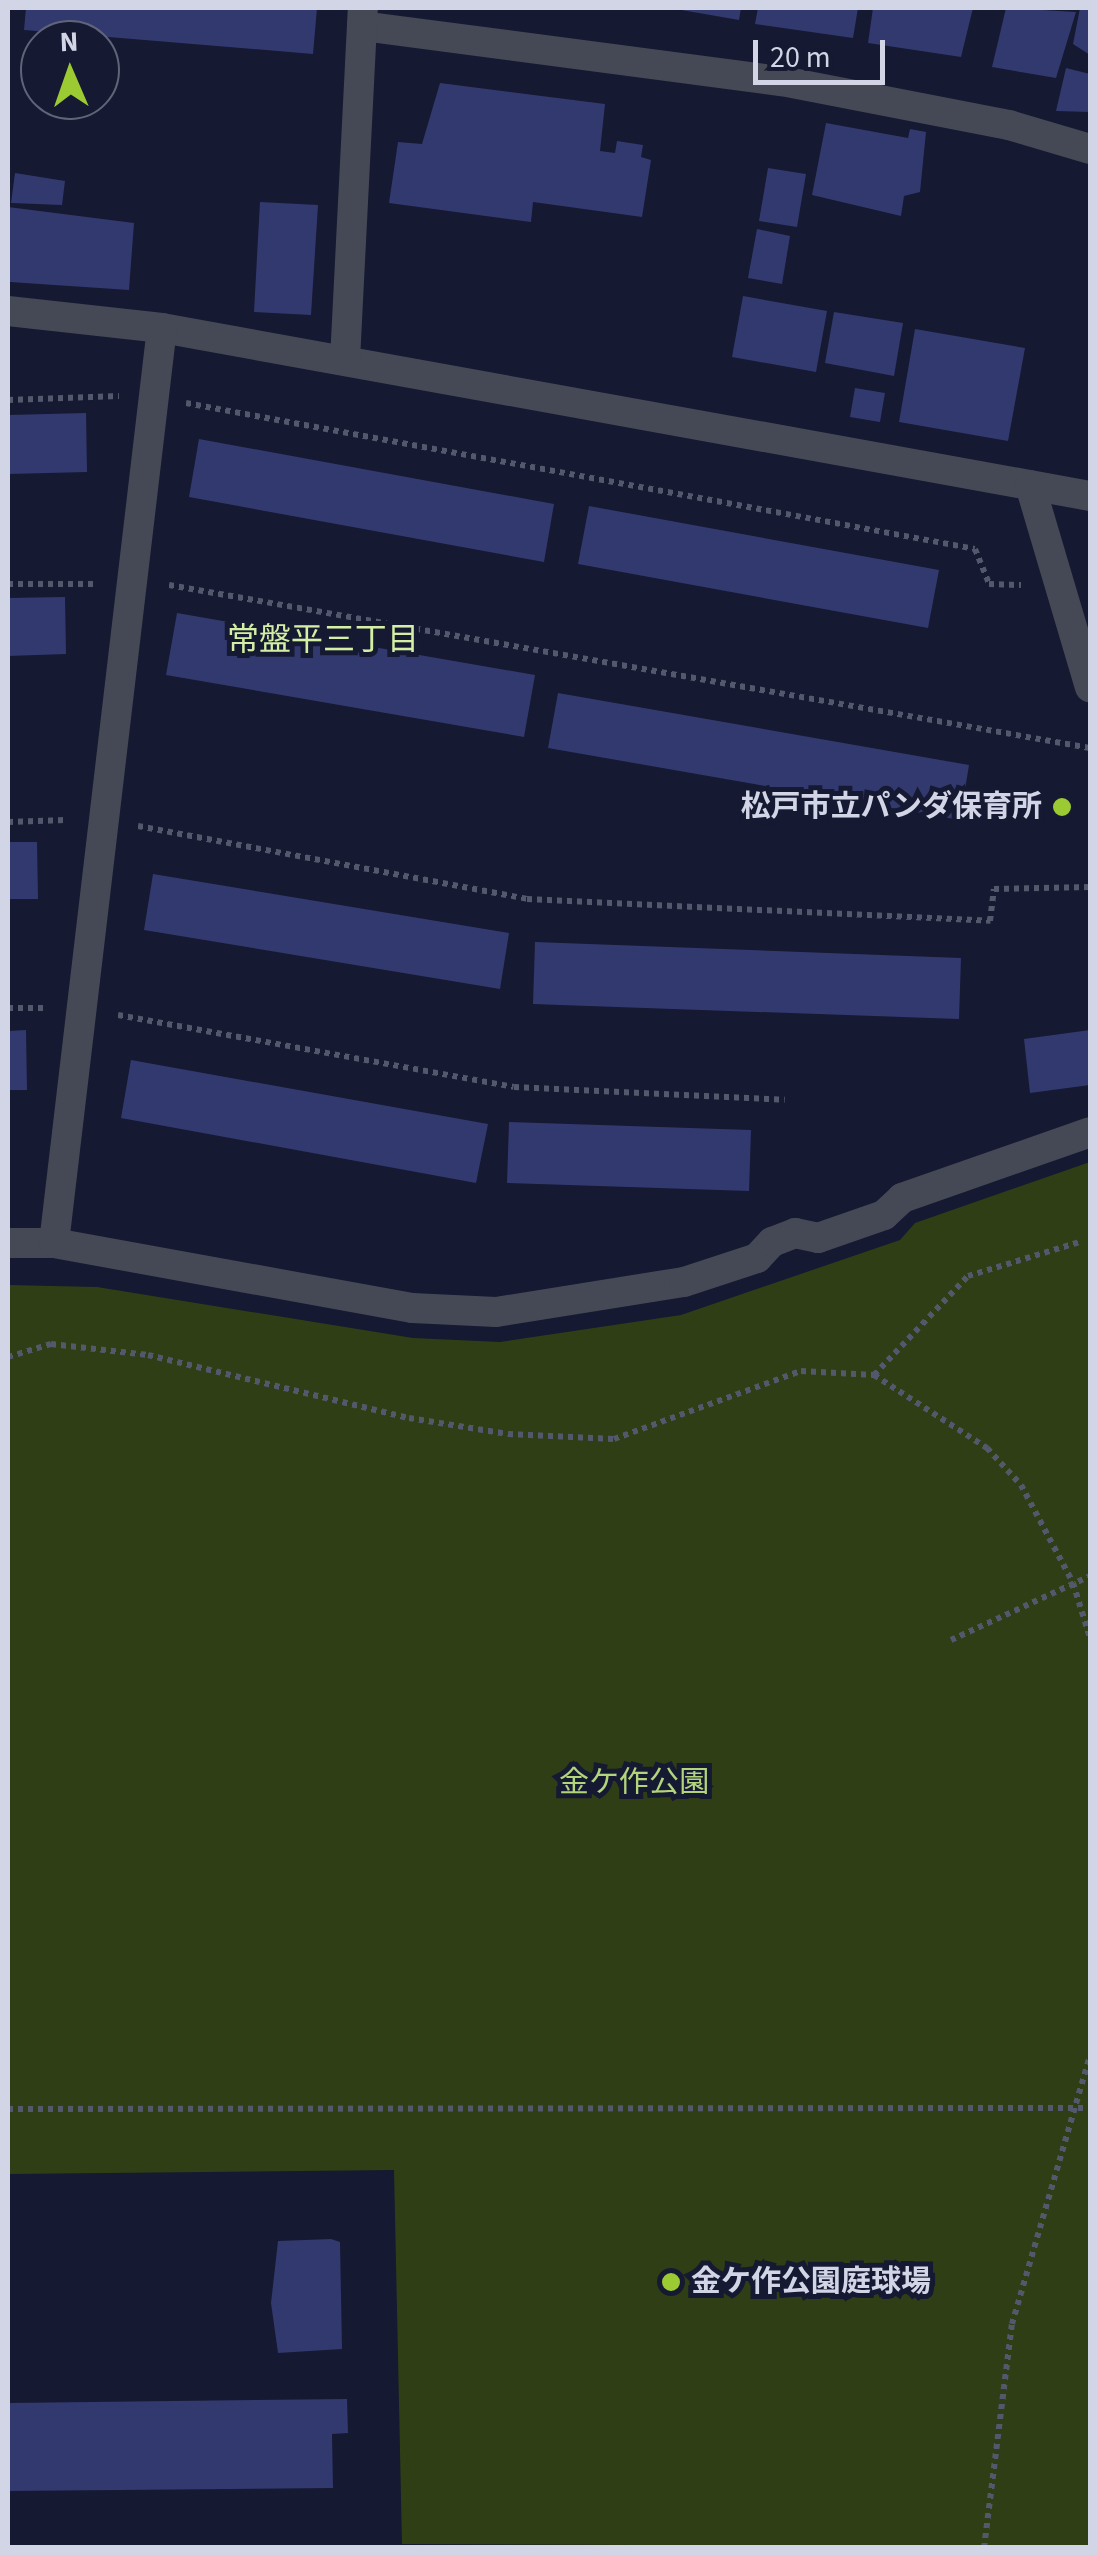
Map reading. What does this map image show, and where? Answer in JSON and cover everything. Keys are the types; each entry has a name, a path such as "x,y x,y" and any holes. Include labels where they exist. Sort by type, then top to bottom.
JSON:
{"street":[{"path":"345,360 362,16 782,81 1008,125 1090,149"},
{"path":"8,311 162,328 1090,496"},
{"path":"54,1244 162,328"},
{"path":"1030,484 1090,687"},
{"path":"8,1243 54,1244 412,1308 496,1312 684,1282 757,1258 772,1242 795,1233 818,1238 884,1215 902,1198 1090,1132"}],"path":[{"path":"8,400 154,397 975,549 990,584 1018,586 1056,574"},
{"path":"8,584 132,583 1090,748"},
{"path":"8,822 104,820 527,899 990,920 994,889 1090,887"},
{"path":"82,1008 514,1088 785,1100"},
{"path":"874,1375 968,1276 1080,1242"},
{"path":"8,1357 51,1344 148,1355 410,1418 508,1434 614,1440 801,1371 874,1375 987,1448 1021,1484 1073,1583 1090,1638"},
{"path":"951,1640 1090,1576"},
{"path":"984,2548 1012,2324 1090,2055"},
{"path":"8,2109 1090,2108"}],"green space":[{"name":"金ケ作公園","path":"1090,1162 1090,2547 402,2544 394,2170 8,2174 8,1285 97,1287 413,1338 500,1342 681,1315 900,1240 915,1223"}],"building":[{"path":"26,8 317,8 313,54 120,38 120,20 25,20"},
{"path":"670,8 741,8 739,20"},
{"path":"758,8 858,8 853,38 755,24"},
{"path":"873,8 973,8 961,57 868,43"},
{"path":"1006,8 1076,12 1056,78 992,67"},
{"path":"1080,8 1090,10 1090,55 1073,44"},
{"path":"1066,68 1090,74 1090,112 1056,111"},
{"path":"440,83 605,104 600,151 615,153 617,141 643,145 641,157 651,160 642,217 533,202 531,222 389,203 398,142 422,144"},
{"path":"826,123 908,138 910,129 926,132 920,192 904,196 901,216 812,195"},
{"path":"768,168 806,174 797,227 759,221"},
{"path":"15,173 65,181 62,205 11,203"},
{"path":"260,202 318,205 311,315 254,312"},
{"path":"8,207 134,223 129,290 10,282"},
{"path":"757,229 790,236 782,284 748,278"},
{"path":"743,296 827,311 816,372 732,357"},
{"path":"834,312 903,323 894,376 825,363"},
{"path":"915,329 1025,348 1008,441 899,422"},
{"path":"855,388 885,393 880,422 850,417"},
{"path":"86,413 87,472 8,474 8,415"},
{"path":"199,439 554,504 544,562 189,497"},
{"path":"589,506 939,570 928,628 578,564"},
{"path":"65,597 66,654 8,656 8,598"},
{"path":"177,613 535,675 524,737 166,675"},
{"path":"558,693 969,765 960,820 548,748"},
{"path":"8,842 37,842 38,899 8,899"},
{"path":"153,874 509,933 500,989 144,930"},
{"path":"535,942 961,958 959,1019 533,1004"},
{"path":"26,1030 27,1090 8,1090 8,1031"},
{"path":"1090,1030 1090,1085 1030,1093 1024,1039"},
{"path":"131,1060 488,1124 476,1183 121,1118"},
{"path":"509,1122 751,1130 749,1191 507,1183"},
{"path":"278,2241 340,2242 342,2349 278,2353 271,2303"},
{"path":"347,2399 348,2433 332,2434 333,2488 8,2491 8,2403"}],"place":[{"name":"松戸市立パンダ保育所","path":"1062,807"},
{"name":"金ケ作公園庭球場","path":"671,2282"}],"district":[{"name":"常盤平三丁目","path":"323,640"}]}
